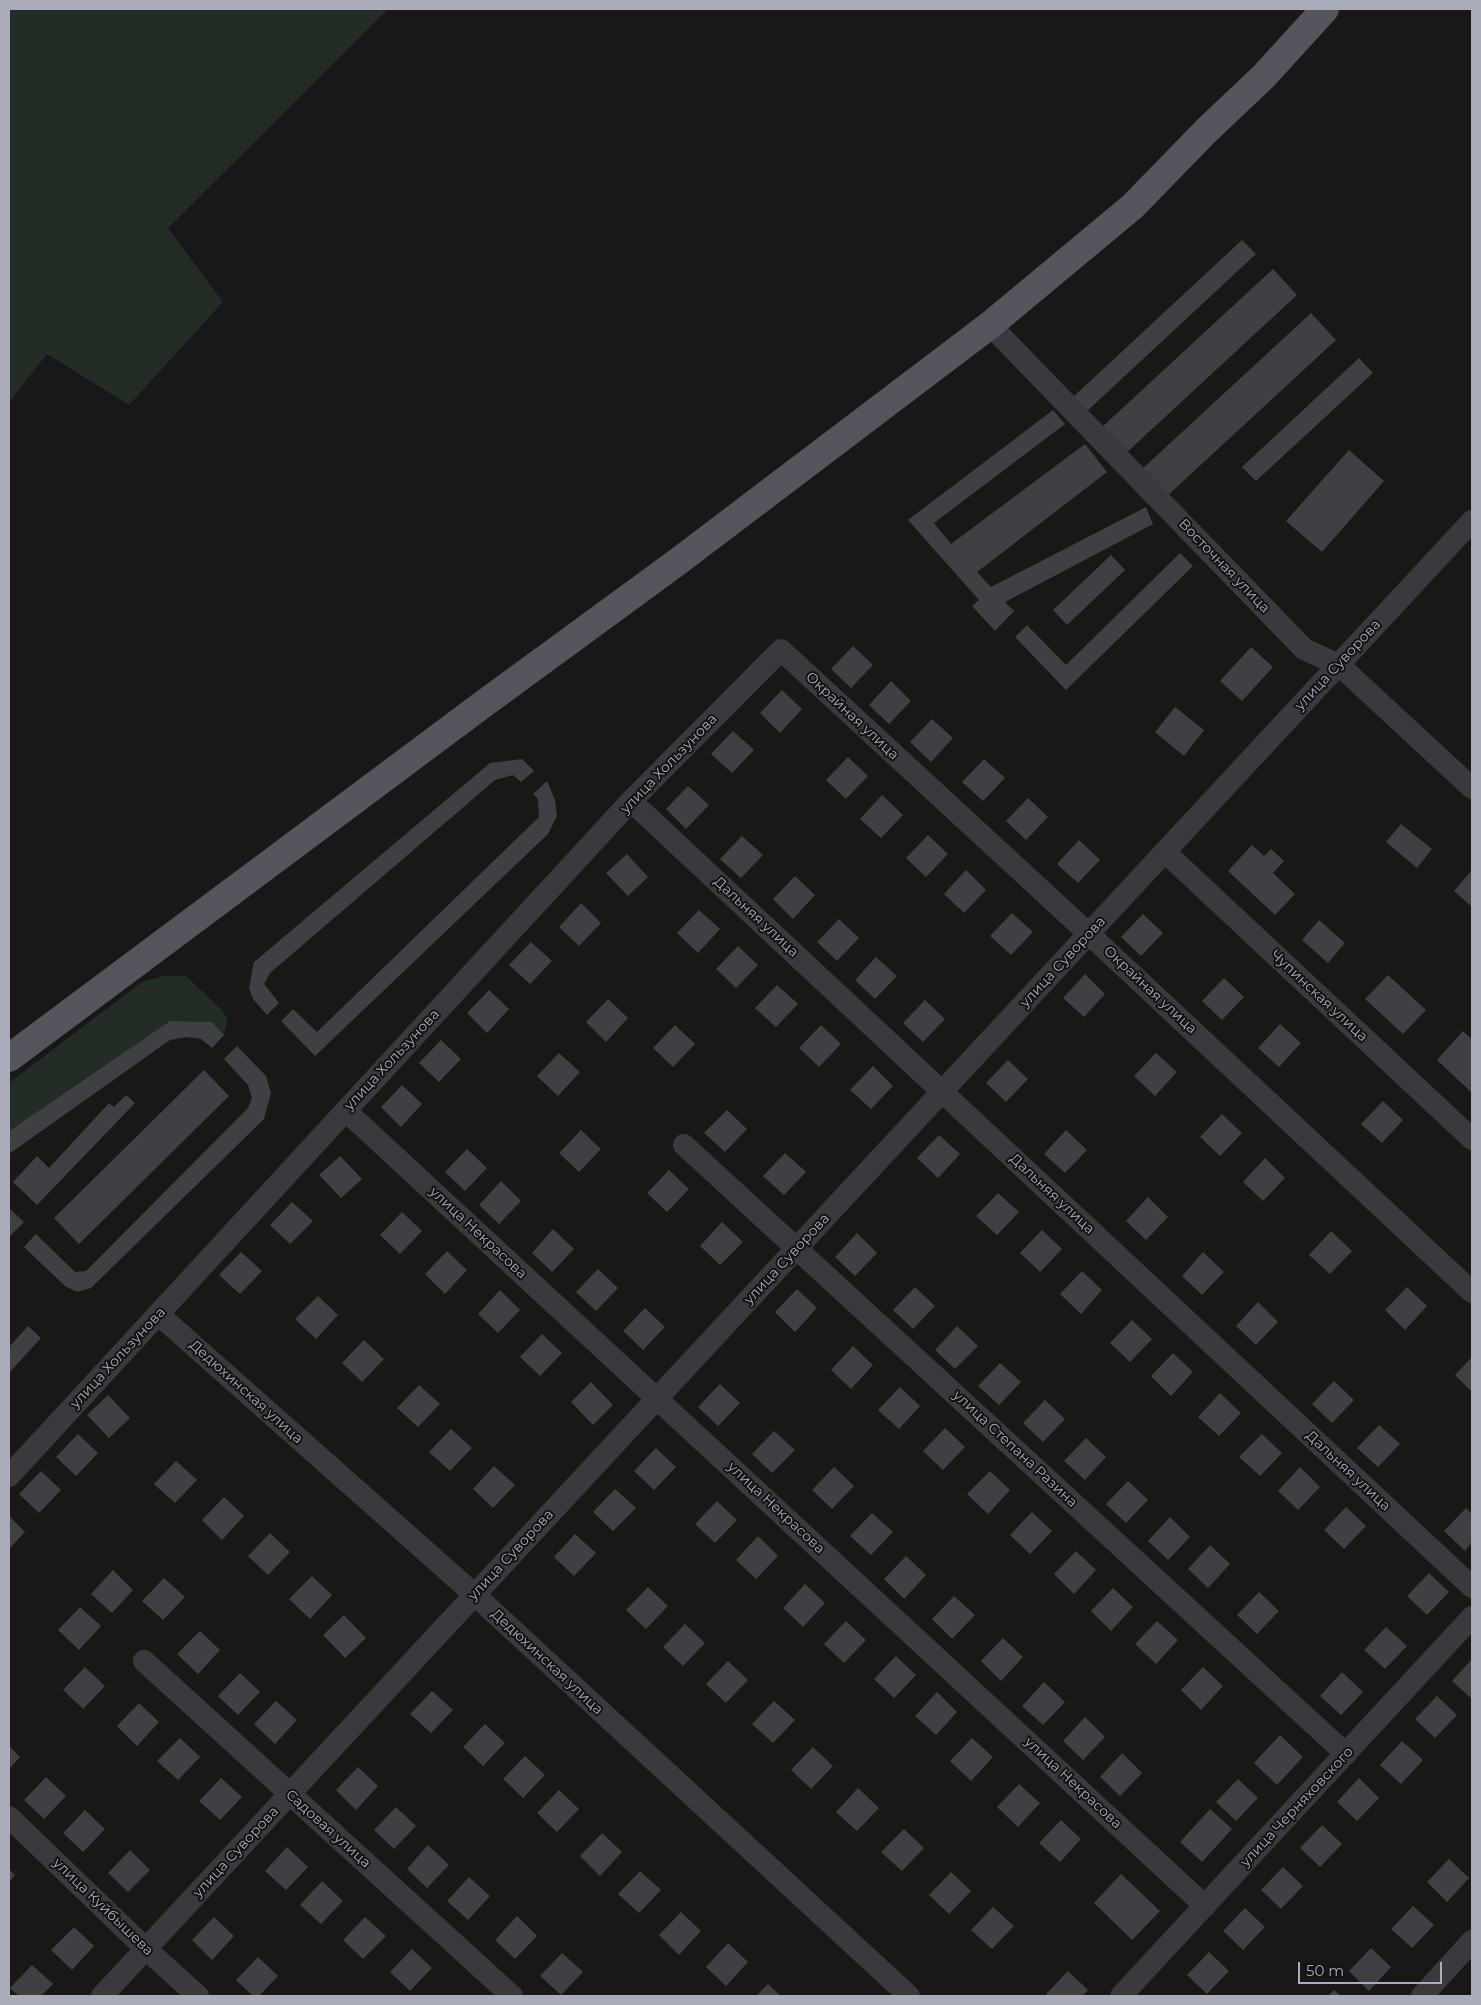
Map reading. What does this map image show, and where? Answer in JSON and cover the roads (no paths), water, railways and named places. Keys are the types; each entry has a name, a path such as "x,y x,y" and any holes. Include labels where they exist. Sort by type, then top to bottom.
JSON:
{"main road":[{"path":"9,1058 482,705 676,563 990,324 1133,206 1284,54 1325,9"},
{"path":"1284,54 1345,9"}],"street":[{"name":"Восточная улица","path":"990,324 1304,649 1339,665 1472,788"},
{"name":"улица Суворова","path":"102,1996 1472,521"},
{"name":"улица Хользунова","path":"9,1476 632,801 781,650"},
{"name":"Окрайная улица","path":"781,650 1089,934 1472,1292"},
{"name":"Дальняя улица","path":"632,801 1472,1588"},
{"name":"Чупинская улица","path":"1165,852 1472,1140"},
{"name":"улица Некрасова","path":"346,1111 1205,1906"},
{"name":"улица Степана Разина","path":"684,1145 1346,1754"},
{"name":"Дедюхинская улица","path":"158,1314 475,1595 909,1996"},
{"name":"улица Черняховского","path":"1121,1996 1472,1617"},
{"name":"Садовая улица","path":"144,1661 512,1996"},
{"name":"улица Куйбышева","path":"9,1817 146,1949 198,1996"},
{"path":"1422,1996 1472,1941"}]}
